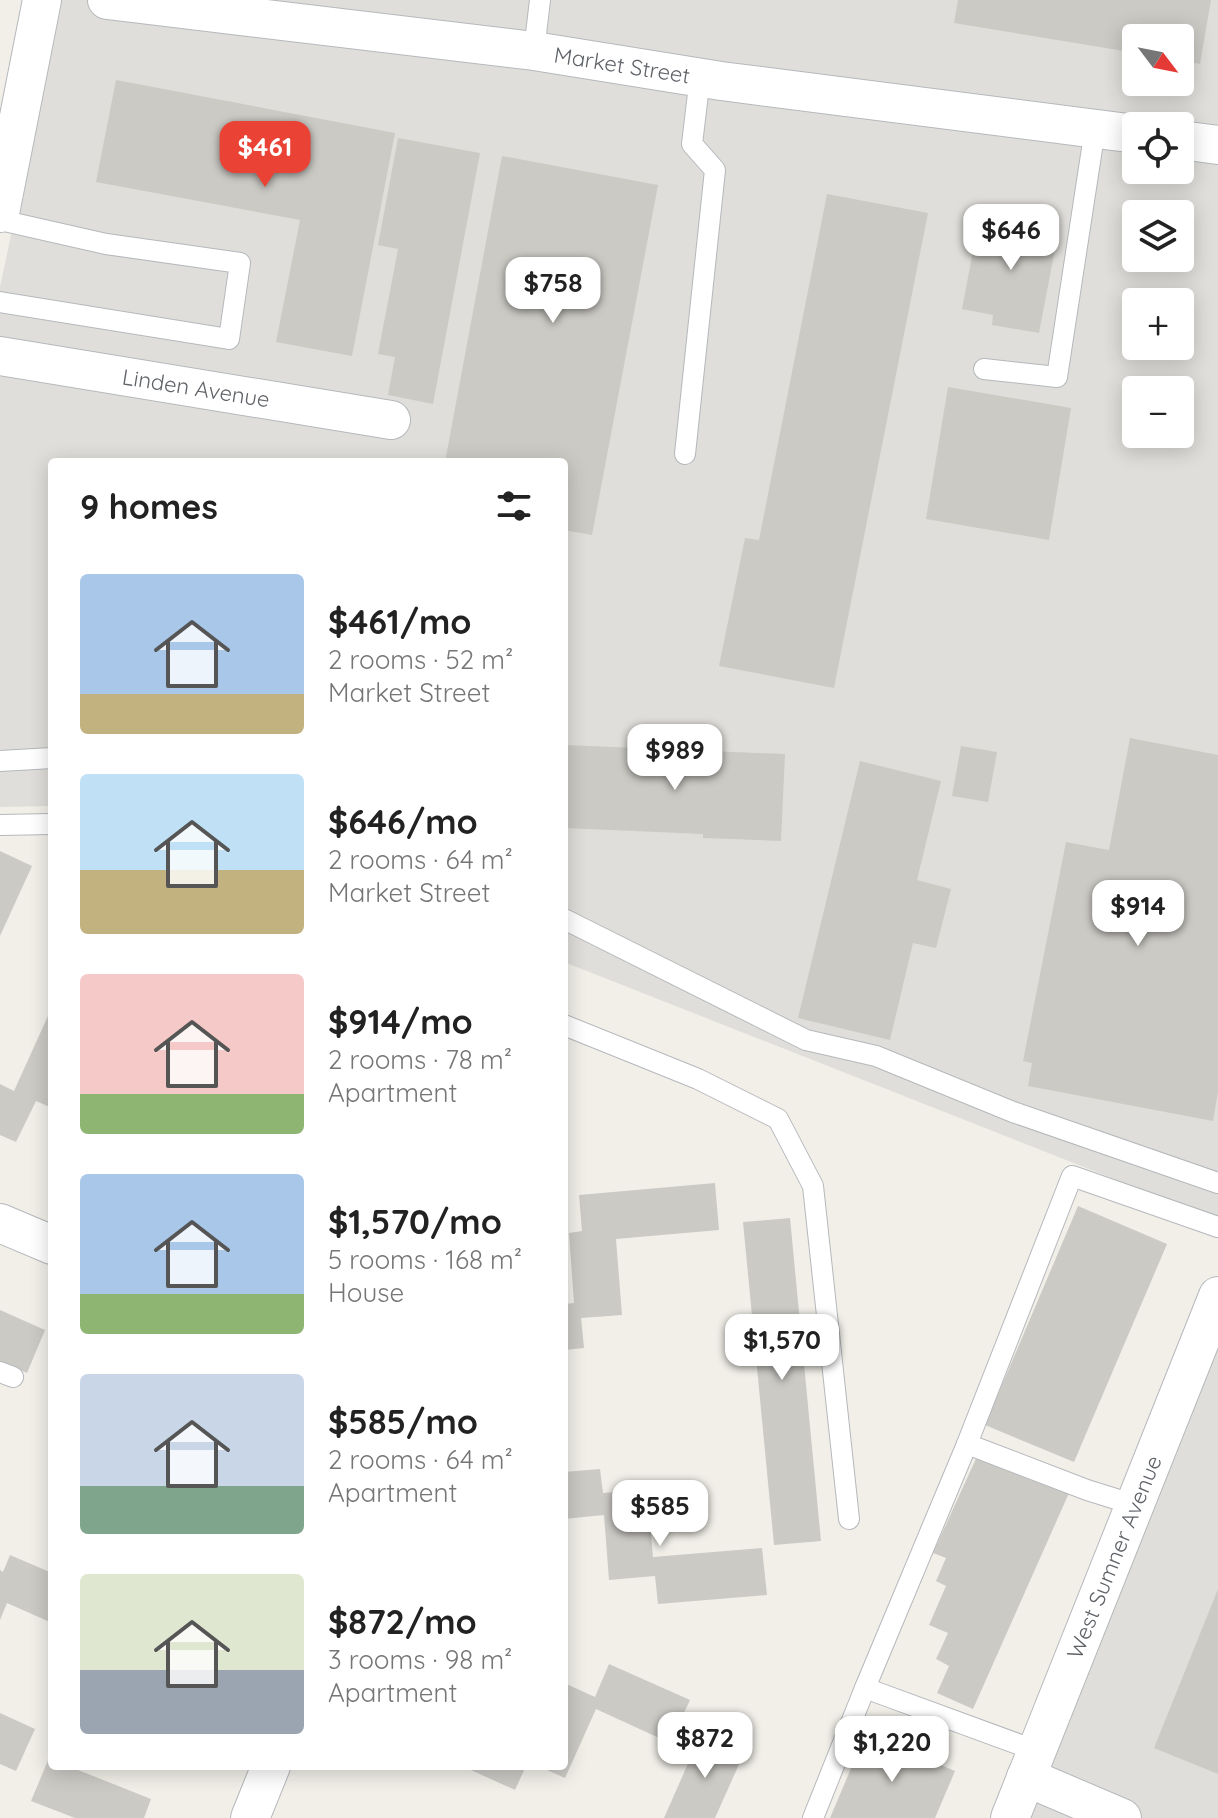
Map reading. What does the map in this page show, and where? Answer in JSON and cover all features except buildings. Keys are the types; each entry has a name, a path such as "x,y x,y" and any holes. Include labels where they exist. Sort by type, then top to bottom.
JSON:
{"street":[{"path":"0,213 42,0"},
{"name":"Market Street","path":"107,0 534,51 700,77 1122,132"},
{"path":"1194,142 1218,145"},
{"name":"Linden Avenue","path":"0,356 391,420"},
{"path":"0,1223 48,1243"},
{"name":"West Sumner Avenue","path":"1010,1818 1218,1296"},
{"path":"1031,1764 1122,1818"},
{"path":"250,1818 269,1770"}],"lane":[{"path":"534,51 540,0"},
{"path":"685,454 715,170 692,144 700,77"},
{"path":"984,369 1057,377 1095,129"},
{"path":"0,220 106,244 240,263 229,339 0,302"},
{"path":"0,761 48,758"},
{"path":"0,825 48,824"},
{"path":"568,921 806,1040 876,1056 1013,1112 1218,1183"},
{"path":"568,1027 698,1079 778,1119 813,1186 849,1519"},
{"path":"813,1818 967,1444 1072,1176 1218,1227"},
{"path":"967,1444 1135,1505"},
{"path":"865,1688 1031,1764"}],"shaded area":[{"path":"61,0 1218,0 1218,1220 568,964 568,458 48,458 48,806 0,807 0,287"},
{"path":"1218,1343 1218,1818 1029,1818"}]}
